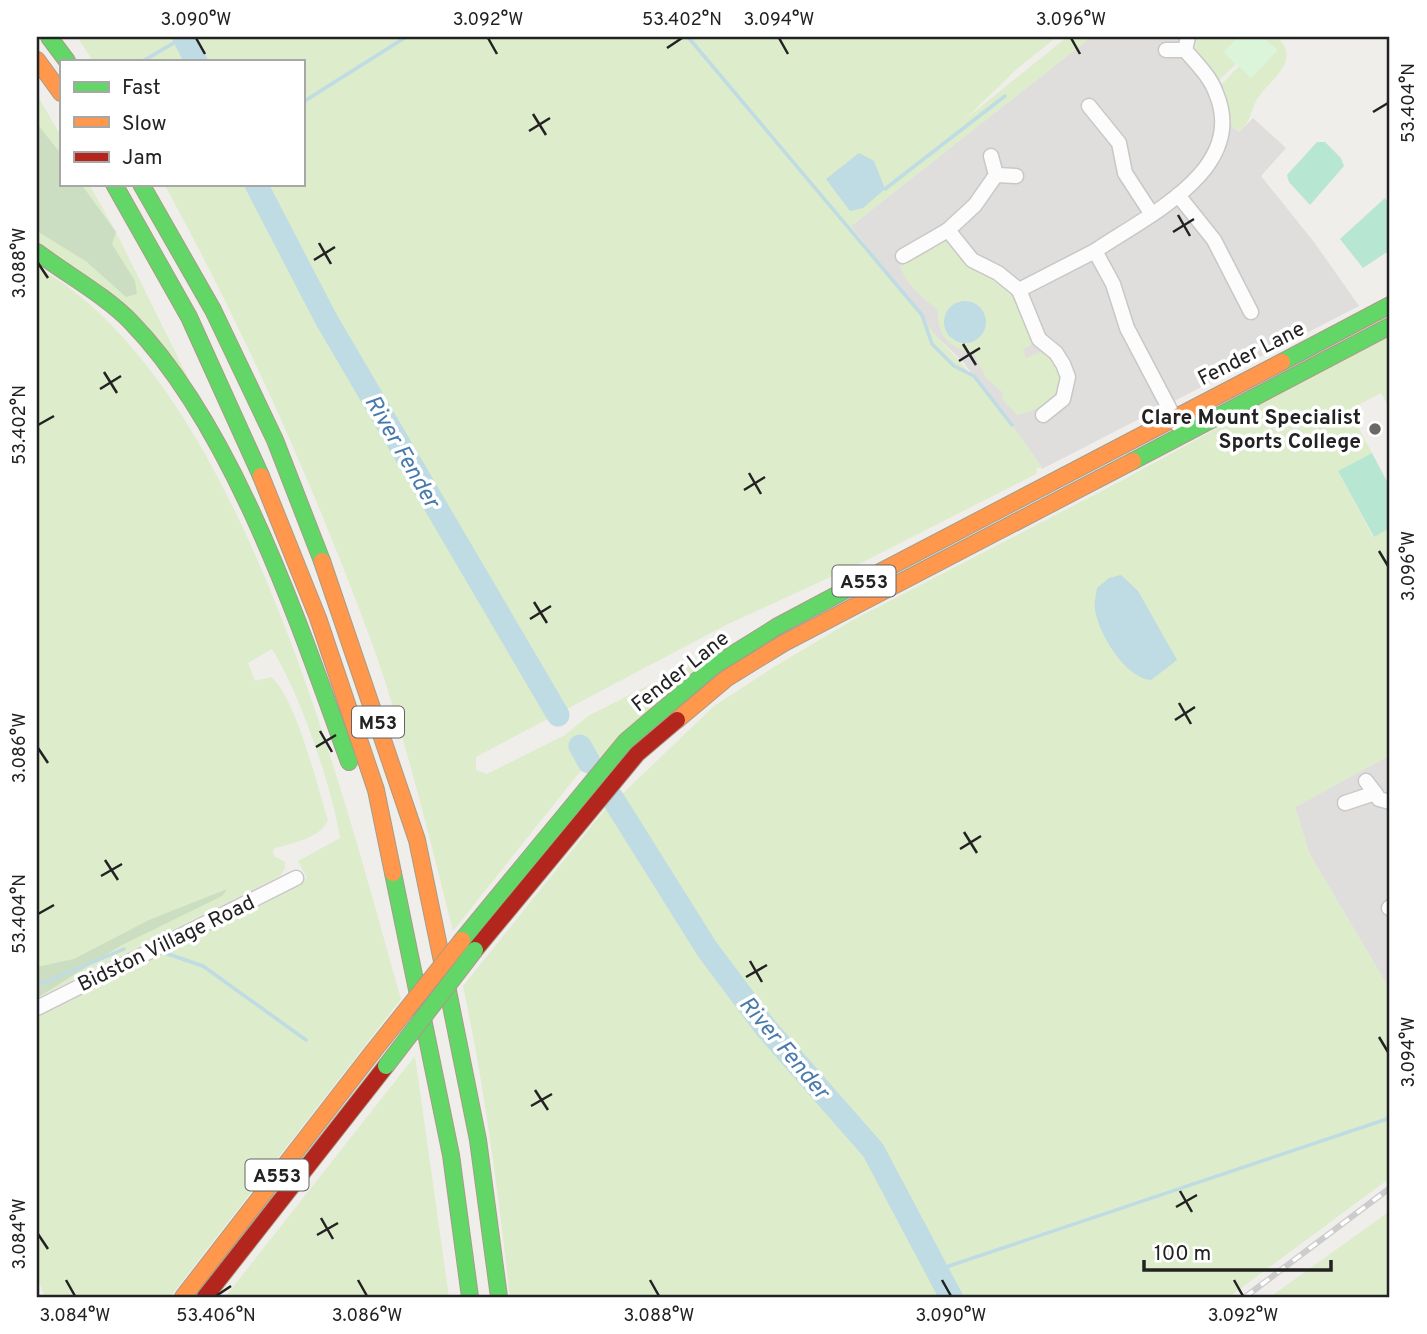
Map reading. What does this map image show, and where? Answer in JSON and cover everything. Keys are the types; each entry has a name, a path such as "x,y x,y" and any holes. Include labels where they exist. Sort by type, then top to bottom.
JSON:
{"main road":[{"path":"49,37 68,60"},
{"path":"56,37 68,60"},
{"path":"37,60 60,92"},
{"name":"M53","path":"115,186 189,317 249,445 318,618 376,790 401,901 451,1155 470,1297"},
{"name":"M53","path":"142,186 213,310 275,440 341,608 417,840 478,1140 499,1297"},
{"name":"M53","path":"37,252 130,321 187,395 235,481 298,622 401,901"},
{"name":"Fender Lane","path":"205,1297 386,1066 468,945 626,741 714,666 778,626 1390,305"},
{"name":"Fender Lane","path":"183,1297 372,1054 637,754 727,678 784,643 1390,326"}],"street":[{"path":"1018,290 1095,251 1178,195 1209,166 1223,128 1216,92 1187,43 1166,50"},
{"path":"1089,106 1119,143 1125,173 1151,213"},
{"path":"903,256 948,230 975,205 996,175 991,156"},
{"path":"996,175 1016,176"},
{"path":"1178,195 1214,240 1251,312"},
{"path":"948,230 971,260 998,273 1018,290 1039,339 1056,353 1068,377 1063,399 1042,415"},
{"path":"1095,251 1113,284 1127,328 1184,435"},
{"path":"1345,803 1370,787 1379,799 1390,802"},
{"name":"Bidston Village Road","path":"37,1007 296,878"}],"shaded area":[{"path":"1091,37 1197,37 1194,48 1217,82 1222,83 1227,95 1232,127 1239,132 1253,118 1286,148 1261,176 1314,242 1359,306 1042,469 964,363 931,331 851,226"},
{"path":"1390,755 1390,990 1309,853 1295,807"}],"green space":[{"path":"77,37 182,37 194,60 92,60"},
{"path":"186,37 1057,37 1018,68 963,121 1067,37 1091,37 851,226 933,332 994,400 1042,467 1037,468 1036,474 863,562 726,625 476,757 476,770 487,774 565,735 588,716 692,663 701,666 601,759 595,753 453,931 396,716 351,587 277,411 223,296 165,186 254,186 323,319 398,452 555,714 561,711 366,386 262,186 304,186 304,60 198,60"},
{"path":"1197,37 1239,37 1224,52 1236,64 1217,82 1195,52"},
{"path":"1239,37 1262,37 1277,51 1251,78 1224,52"},
{"path":"1262,37 1277,37 1287,55 1285,64 1260,95 1248,121 1239,132 1232,127 1222,84 1239,66 1251,78 1277,50"},
{"path":"37,95 60,134 60,186 90,186 116,232 190,382 37,242"},
{"path":"38,125 60,153 60,186 82,186 116,232 112,244 135,281 137,294 126,297 87,262 37,231"},
{"path":"1317,142 1325,142 1341,158 1344,166 1310,205 1289,182 1287,175"},
{"path":"1385,198 1390,207 1390,250 1363,268 1340,239"},
{"path":"946,241 1007,286 1033,339 1030,346 1023,349 1026,358 1040,352 1050,358 1054,357 1062,379 1060,388 1048,403 1017,415 1003,400 1002,392 986,378 973,352 957,347 946,338 939,326 938,310 907,280 900,267 928,246"},
{"path":"37,267 108,322 171,399 226,492 273,596 313,704 401,999 170,1297 45,1297 37,1277 37,1014 307,878 298,861 340,838 330,792 314,741 294,691 272,649 248,663 255,681 271,677 289,703 305,743 328,820 324,826 312,836 273,849 274,856 285,862 280,876 37,998"},
{"path":"1390,333 1390,409 1381,393 1349,410 1372,453 1338,471 1373,537 1390,528 1390,755 1295,807 1309,853 1390,990 1390,1178 1229,1297 957,1297 892,1176 859,1129 754,1006 702,931 619,797 714,706 774,667 851,621 1121,481"},
{"path":"1372,453 1390,487 1390,528 1374,537 1338,471"},
{"path":"611,802 724,983 868,1156 946,1297 510,1297 490,1141 463,986"},
{"path":"227,889 222,896 120,946 37,998 37,967 74,959 149,920"},
{"path":"415,1056 449,1297 225,1297"},
{"path":"1390,1211 1390,1297 1270,1297"}],"water":[{"path":"859,153 874,161 885,189 863,208 850,211 826,179"},
{"path":"965,301 980,307 986,322 980,337 965,343 950,337 944,322 950,307"},
{"path":"1121,575 1138,591 1177,660 1151,680 1132,672 1123,663 1097,620 1097,588 1109,578"}],"waterway":[{"path":"145,60 184,37"},
{"name":"River Fender","path":"184,37 196,60"},
{"path":"304,101 406,37"},
{"path":"688,37 922,315 932,344 954,366 974,376 1012,425"},
{"path":"885,189 1005,96"},
{"name":"River Fender","path":"257,186 326,319 558,715"},
{"name":"River Fender","path":"580,746 589,762"},
{"name":"River Fender","path":"613,799 707,949 766,1028 873,1150 951,1297"},
{"path":"37,983 46,982 124,949"},
{"path":"165,953 203,966 306,1040"},
{"path":"937,1270 1390,1118"}],"railway":[{"path":"1245,1297 1390,1188"}],"traffic: fast":[{"path":"49,37 66,60"},
{"path":"115,186 189,317 261,476"},
{"path":"142,186 213,310 275,440 322,561"},
{"path":"37,252 121,312 168,366 201,416 232,471 260,530 349,762"},
{"path":"1282,362 1390,305"},
{"path":"1133,461 1390,326"},
{"path":"462,940 626,741 714,666 778,626 857,584"},
{"path":"393,873 451,1155 470,1297"},
{"path":"386,1066 475,950"},
{"path":"443,966 478,1140 499,1297"}],"traffic: slow":[{"path":"37,60 60,92"},
{"path":"857,584 1282,362"},
{"path":"677,720 727,678 784,643 1133,461"},
{"path":"261,476 318,618 376,790 393,873"},
{"path":"322,561 417,840 443,966"},
{"path":"372,1053 462,940"},
{"path":"183,1297 372,1053"}],"traffic: jam":[{"path":"475,950 637,754 677,720"},
{"path":"205,1297 386,1066"}],"place":[{"name":"Clare Mount Specialist Sports College","path":"1375,429"}]}
